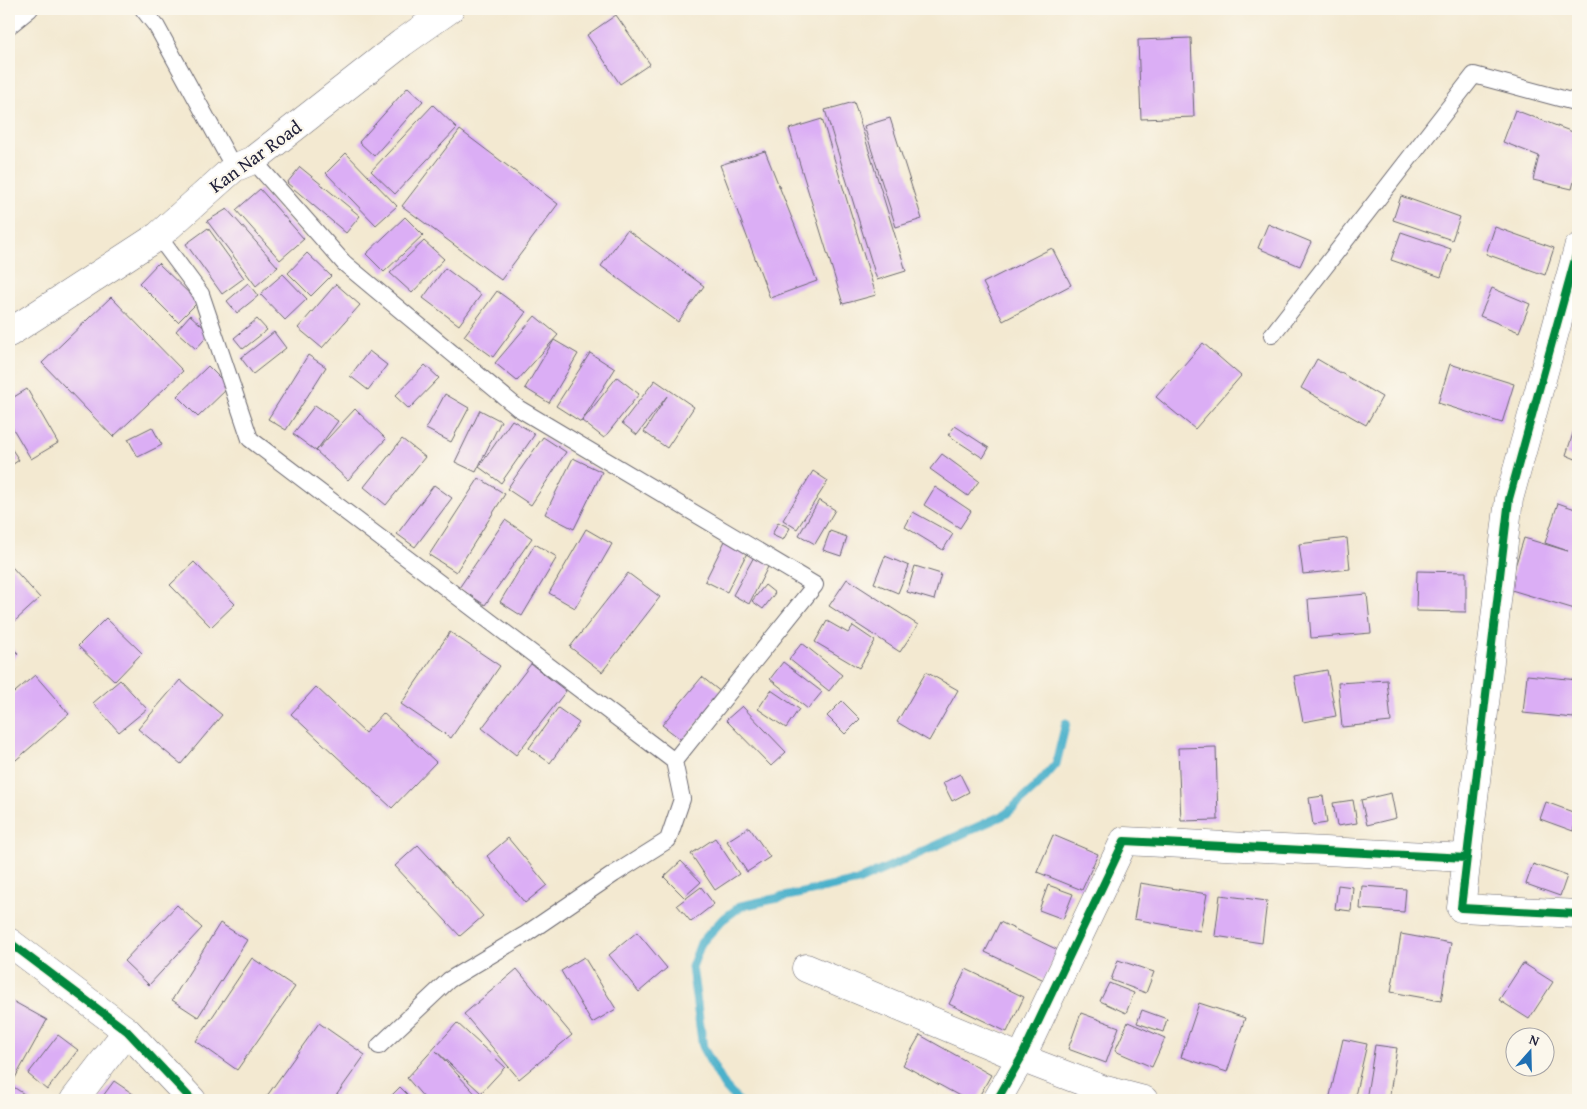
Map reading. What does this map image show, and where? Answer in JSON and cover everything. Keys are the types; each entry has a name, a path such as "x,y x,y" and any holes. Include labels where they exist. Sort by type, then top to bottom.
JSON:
{"street":[{"name":"Kan Nar Road","path":"9,334 158,236 243,164 402,43 450,9"},
{"path":"1578,248 1509,499 1461,908 1578,914"},
{"path":"997,1100 1021,1058 1124,841 1467,858"},
{"path":"9,942 127,1031 192,1100"},
{"path":"806,968 1021,1058 1102,1089 1144,1100"},
{"path":"74,1100 127,1031"}],"lane":[{"path":"9,26 30,9"},
{"path":"143,9 157,27 243,164 344,264 518,408 816,585 674,761"},
{"path":"1272,335 1474,75 1578,103"},
{"path":"158,236 201,294 250,439 674,761 682,800 668,840 526,934 449,980 379,1046"}],"building":[{"path":"616,15 650,64 620,84 587,35"},
{"path":"1191,38 1194,117 1141,119 1138,40"},
{"path":"408,87 423,101 374,156 359,142"},
{"path":"854,102 906,271 877,280 825,110"},
{"path":"433,105 457,128 395,194 371,171"},
{"path":"1515,110 1578,134 1578,166 1572,189 1533,180 1539,156 1503,142"},
{"path":"890,118 922,219 896,227 864,126"},
{"path":"822,119 876,295 843,304 789,129"},
{"path":"460,130 558,204 501,280 402,206"},
{"path":"765,151 817,281 770,298 720,165"},
{"path":"346,153 397,206 376,225 326,173"},
{"path":"300,167 360,216 346,233 287,183"},
{"path":"260,189 304,239 280,260 236,210"},
{"path":"1401,196 1460,217 1452,240 1393,220"},
{"path":"227,209 278,267 256,286 207,221"},
{"path":"405,217 423,235 384,272 366,254"},
{"path":"1268,224 1311,242 1300,266 1258,248"},
{"path":"1495,227 1554,248 1545,275 1486,254"},
{"path":"208,228 244,278 222,294 186,244"},
{"path":"627,230 704,286 678,322 601,266"},
{"path":"1401,232 1451,249 1441,277 1391,260"},
{"path":"424,241 444,259 412,293 390,273"},
{"path":"1052,248 1071,285 1003,321 983,283"},
{"path":"307,253 331,276 311,296 288,273"},
{"path":"158,263 198,302 178,322 139,283"},
{"path":"445,268 481,295 459,325 423,298"},
{"path":"283,274 307,299 285,320 260,294"},
{"path":"248,283 258,296 237,313 227,301"},
{"path":"336,284 360,305 322,348 298,328"},
{"path":"1492,288 1530,304 1519,332 1480,316"},
{"path":"497,291 526,312 493,357 464,336"},
{"path":"111,297 183,371 113,437 42,363"},
{"path":"190,315 210,333 196,349 176,331"},
{"path":"535,316 558,335 517,381 495,363"},
{"path":"257,319 267,330 243,349 234,338"},
{"path":"274,332 286,348 253,374 241,358"},
{"path":"554,340 578,354 549,403 525,388"},
{"path":"1203,343 1241,376 1195,429 1156,397"},
{"path":"369,351 387,365 368,390 350,376"},
{"path":"590,353 615,369 581,422 556,406"},
{"path":"308,355 326,367 286,430 268,419"},
{"path":"1317,359 1382,397 1366,425 1301,388"},
{"path":"1450,364 1514,384 1502,423 1438,403"},
{"path":"425,365 439,378 409,409 395,396"},
{"path":"208,366 229,387 198,417 177,396"},
{"path":"617,377 639,394 604,438 582,421"},
{"path":"655,380 694,407 667,448 644,432 667,396 637,435 622,423"},
{"path":"27,389 58,443 31,459 9,422 9,400"},
{"path":"445,394 469,408 451,442 426,429"},
{"path":"315,405 338,421 316,451 293,434"},
{"path":"355,409 386,439 348,480 316,451"},
{"path":"480,410 501,421 476,472 455,462"},
{"path":"512,420 535,434 501,483 479,467"},
{"path":"1576,424 1578,425 1578,460 1566,455"},
{"path":"955,426 989,448 983,458 948,435"},
{"path":"152,427 162,445 138,457 128,439"},
{"path":"543,437 566,452 531,505 507,489"},
{"path":"402,439 425,457 386,505 364,487"},
{"path":"9,445 19,460 9,467"},
{"path":"942,454 979,481 968,496 930,469"},
{"path":"573,458 602,472 574,529 545,514"},
{"path":"813,471 828,481 797,529 783,520"},
{"path":"479,478 505,494 456,572 429,555"},
{"path":"434,485 452,498 415,547 397,534"},
{"path":"935,487 971,511 960,528 924,505"},
{"path":"819,500 835,510 815,544 799,535"},
{"path":"1558,503 1578,510 1578,610 1508,589 1524,538 1568,551 1545,543"},
{"path":"913,512 953,534 943,550 905,527"},
{"path":"505,520 532,538 485,605 459,588"},
{"path":"778,522 790,528 783,540 772,535"},
{"path":"586,529 612,544 575,608 549,593"},
{"path":"830,531 847,537 841,556 823,550"},
{"path":"1347,538 1350,569 1303,574 1299,544"},
{"path":"725,541 747,553 727,592 705,581"},
{"path":"535,544 557,557 522,616 500,602"},
{"path":"756,553 771,561 749,604 733,595"},
{"path":"885,556 909,566 898,593 874,583"},
{"path":"194,562 235,604 211,627 170,585"},
{"path":"915,566 941,574 934,600 907,592"},
{"path":"12,567 40,598 15,621 9,614 9,569"},
{"path":"1417,571 1466,572 1466,612 1416,611"},
{"path":"628,573 660,597 602,672 570,647"},
{"path":"847,579 918,625 900,652 829,606"},
{"path":"765,585 775,593 763,609 752,601"},
{"path":"1367,594 1371,633 1311,638 1308,599"},
{"path":"106,618 142,653 115,681 78,646"},
{"path":"827,621 848,633 853,626 875,641 859,668 815,642"},
{"path":"450,632 500,666 451,738 401,704"},
{"path":"802,643 842,675 829,691 789,659"},
{"path":"9,645 18,653 9,664"},
{"path":"783,662 822,692 808,709 770,679"},
{"path":"531,664 566,691 516,755 482,728"},
{"path":"1327,670 1336,716 1303,722 1294,676"},
{"path":"926,672 958,690 929,741 897,722"},
{"path":"35,675 69,714 9,766 9,697"},
{"path":"1527,675 1578,680 1574,718 1523,713"},
{"path":"702,677 722,693 683,741 662,725"},
{"path":"120,680 147,709 119,732 93,703"},
{"path":"180,680 222,715 181,764 138,729"},
{"path":"1387,680 1391,722 1342,727 1338,683"},
{"path":"316,687 365,733 383,713 436,762 392,808 291,714"},
{"path":"771,690 799,709 786,728 758,709"},
{"path":"842,701 860,719 845,734 827,716"},
{"path":"742,706 786,752 771,766 726,720"},
{"path":"558,708 579,723 550,763 529,748"},
{"path":"1216,747 1218,820 1181,821 1178,748"},
{"path":"960,774 969,792 952,801 943,783"},
{"path":"1391,793 1396,818 1367,825 1361,800"},
{"path":"1323,796 1327,823 1313,825 1309,798"},
{"path":"1353,800 1357,823 1337,826 1333,803"},
{"path":"1546,802 1578,814 1573,831 1540,819"},
{"path":"749,827 770,857 747,872 727,841"},
{"path":"1053,835 1098,854 1082,890 1037,872"},
{"path":"508,838 547,885 525,903 487,856"},
{"path":"715,838 739,874 715,890 691,854"},
{"path":"418,845 483,916 460,936 395,866"},
{"path":"681,861 701,882 684,897 664,877"},
{"path":"1533,864 1567,876 1560,896 1526,884"},
{"path":"1140,883 1207,894 1200,931 1134,919"},
{"path":"1048,885 1073,894 1063,919 1039,910"},
{"path":"1338,885 1353,887 1351,911 1335,909"},
{"path":"1362,886 1406,889 1404,912 1360,909"},
{"path":"701,887 714,904 691,922 677,905"},
{"path":"1220,895 1267,901 1262,943 1215,936"},
{"path":"177,905 202,928 149,985 124,961"},
{"path":"1000,922 1058,950 1044,980 985,952"},
{"path":"220,923 247,940 198,1017 172,1000"},
{"path":"637,932 667,968 639,992 609,955"},
{"path":"1401,934 1451,943 1441,1001 1391,992"},
{"path":"584,957 616,1009 592,1023 561,971"},
{"path":"252,958 295,987 237,1070 196,1041"},
{"path":"1118,960 1154,972 1146,993 1111,980"},
{"path":"1523,963 1553,982 1529,1019 1499,1000"},
{"path":"517,969 572,1035 519,1079 464,1014"},
{"path":"966,969 1024,997 1007,1032 949,1004"},
{"path":"1109,983 1134,993 1126,1013 1100,1001"},
{"path":"9,999 47,1020 15,1078 9,1075"},
{"path":"1199,1003 1245,1018 1227,1072 1181,1057"},
{"path":"1142,1010 1167,1019 1163,1032 1137,1023"},
{"path":"1081,1013 1119,1027 1106,1063 1068,1049"},
{"path":"1128,1022 1165,1038 1152,1067 1115,1051"},
{"path":"319,1023 365,1055 333,1100 264,1100"},
{"path":"457,1023 505,1067 481,1093 436,1051 481,1100 426,1100 407,1078"},
{"path":"58,1035 78,1050 47,1090 28,1074"},
{"path":"920,1035 991,1075 977,1100 967,1100 903,1065"},
{"path":"1343,1039 1367,1044 1354,1100 1329,1100"},
{"path":"1375,1045 1397,1048 1389,1100 1366,1100"},
{"path":"114,1081 142,1100 100,1100"},
{"path":"9,1084 33,1100 9,1100"},
{"path":"400,1087 413,1100 387,1100"}],"waterway":[{"path":"737,1100 725,1087 703,1048 692,967 701,943 722,920 741,906 858,881 1006,814 1035,788 1056,764 1066,723"}],"cycle path":[{"path":"1578,248 1509,499 1461,908 1578,914"},
{"path":"997,1100 1021,1058 1124,841 1467,858"},
{"path":"9,942 127,1031 192,1100"}]}
